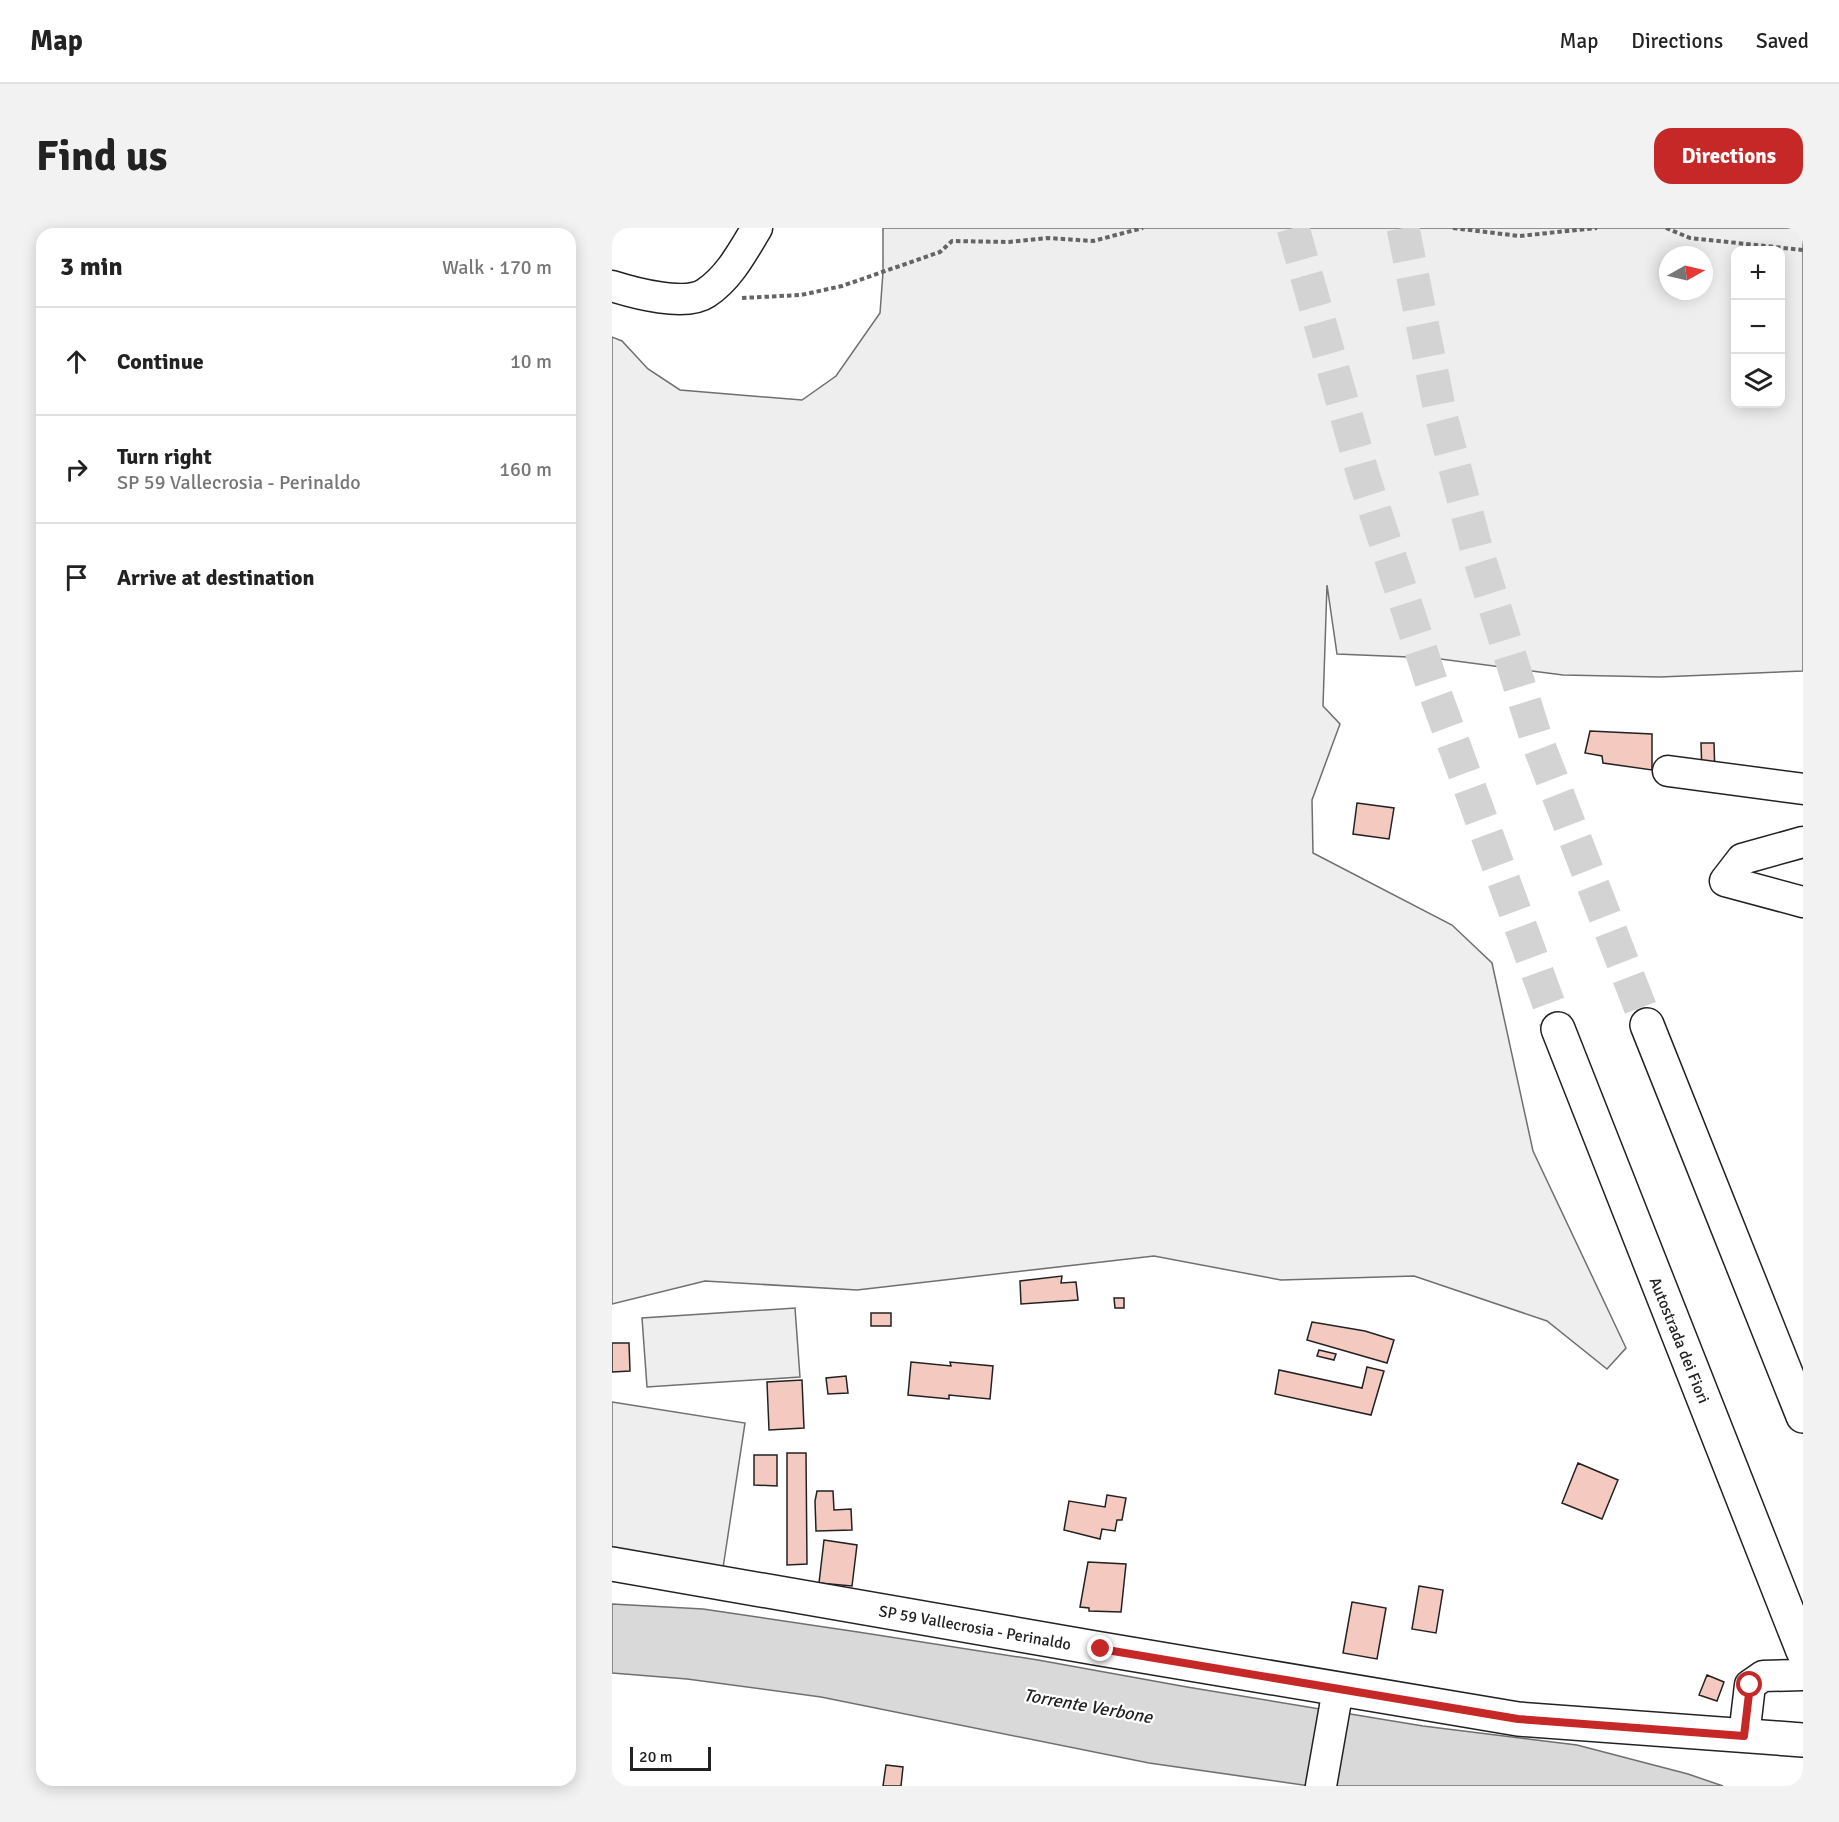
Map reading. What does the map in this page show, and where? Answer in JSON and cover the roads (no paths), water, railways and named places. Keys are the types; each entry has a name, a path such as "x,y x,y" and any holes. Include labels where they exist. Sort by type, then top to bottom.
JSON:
{"main road":[{"path":"1647,1025 1803,1416"},
{"name":"Autostrada dei Fiori","path":"1558,1029 1803,1651"},
{"name":"SP 59 Vallecrosia - Perinaldo","path":"612,1564 1336,1700 1518,1719 1803,1740"}],"lane":[{"path":"612,286 677,300 705,294 732,269 756,228"},
{"path":"1668,771 1803,789"},
{"path":"1803,842 1742,860 1725,881 1803,902"},
{"path":"1744,1736 1750,1685 1763,1676 1803,1675"},
{"path":"1321,1786 1336,1700"}],"water":[{"name":"Torrente Verbone","path":"612,1604 703,1609 1038,1660 1423,1726 1577,1745 1688,1774 1723,1786 1310,1786 1149,1763 821,1697 687,1679 612,1673"}],"tunnel":[{"path":"1293,228 1364,478 1435,693 1558,1029"},
{"path":"1403,228 1440,412 1477,551 1536,738 1647,1025"}]}
